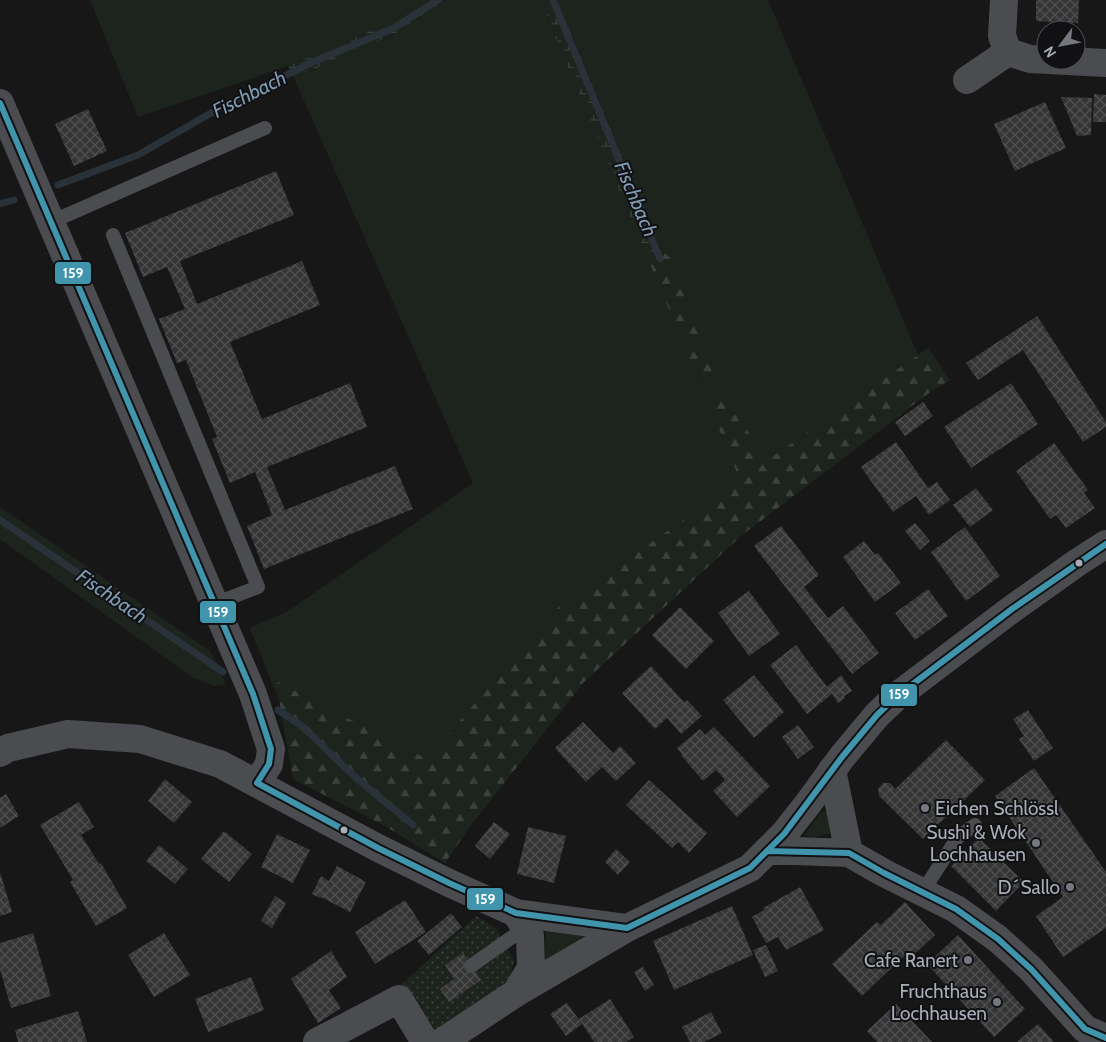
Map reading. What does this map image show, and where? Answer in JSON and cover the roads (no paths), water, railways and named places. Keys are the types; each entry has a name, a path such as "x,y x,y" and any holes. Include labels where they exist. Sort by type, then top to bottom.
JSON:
{"street":[{"path":"998,5 1002,36 1008,52"},
{"path":"1008,52 1030,59 1106,63"},
{"path":"967,80 1008,52"},
{"path":"0,103 253,694 271,749 269,764 257,783"},
{"path":"442,1042 516,992 627,928 750,868 795,820 832,770 877,716 897,696 1012,609 1106,544"},
{"path":"0,753 8,748 68,734 140,739 220,764 378,848 520,920 627,928"},
{"path":"832,770 849,853"},
{"path":"767,851 794,850 849,853 956,909 998,939 1031,970 1085,1029 1106,1038"},
{"path":"516,992 532,968 530,936 520,920"},
{"path":"317,1042 399,999 425,1042"}],"lane":[{"path":"51,222 265,128"},
{"path":"113,235 258,587 214,604"},
{"path":"922,892 958,837 975,825"},
{"path":"472,966 520,920"}],"waterway":[{"name":"Fischbach","path":"58,185 138,155 218,109 313,62 394,28 438,0"},
{"name":"Fischbach","path":"553,0 660,259"},
{"path":"0,204 14,200"},
{"name":"Fischbach","path":"0,520 223,672"},
{"name":"Fischbach","path":"278,710 302,726 355,777 413,825"}],"place":[{"name":"Eichen Schlössl","path":"925,808"},
{"name":"Sushi & Wok Lochhausen","path":"1036,843"},
{"name":"D´Sallo","path":"1070,887"},
{"name":"Cafe Ranert","path":"968,960"},
{"name":"Fruchthaus Lochhausen","path":"997,1002"}]}
